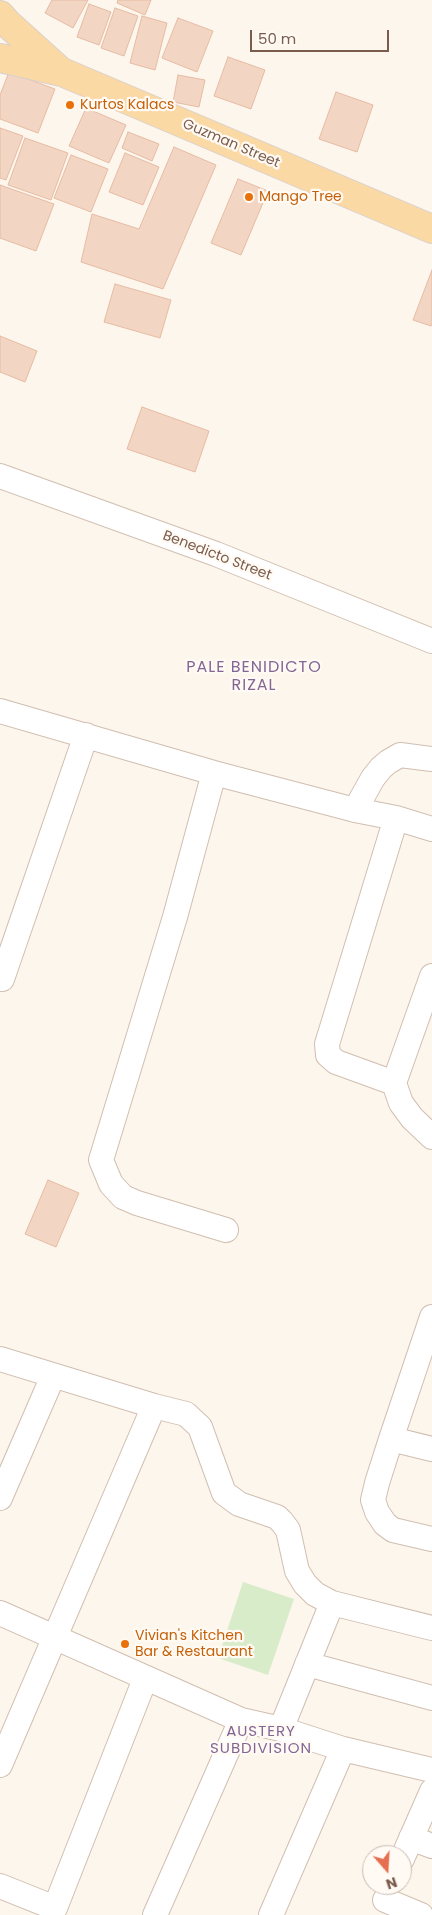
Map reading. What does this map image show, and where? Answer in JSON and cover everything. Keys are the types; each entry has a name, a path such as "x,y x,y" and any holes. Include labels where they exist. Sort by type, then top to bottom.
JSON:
{"main road":[{"path":"0,15 62,72"},
{"name":"Guzman Street","path":"0,58 62,72 432,228"}],"street":[{"name":"Benedicto Street","path":"0,476 216,554 432,641"},
{"path":"0,711 214,773 356,810 396,818 432,829"},
{"path":"2,979 86,735"},
{"path":"356,810 373,778 388,762 400,755 432,759"},
{"path":"214,773 175,917 102,1160 111,1184 123,1197 226,1230"},
{"path":"394,1083 336,1062 328,1055 327,1044 396,818"},
{"path":"432,976 394,1083 401,1103 412,1118 432,1137"},
{"path":"432,1317 391,1438 373,1500 377,1512 385,1524 393,1530 432,1539"},
{"path":"0,1359 186,1414 200,1427 224,1493 239,1504 276,1517 288,1530 298,1571 305,1584 315,1594 332,1603 432,1628"},
{"path":"0,1498 53,1376"},
{"path":"0,1764 154,1406"},
{"path":"391,1438 432,1449"},
{"path":"281,1729 332,1603"},
{"path":"0,1613 241,1720 281,1729 343,1749 432,1770"},
{"path":"307,1664 432,1698"},
{"path":"0,1886 64,1912 145,1679"},
{"path":"155,1915 241,1720"},
{"path":"271,1915 343,1749"},
{"path":"415,1848 432,1791"},
{"path":"385,1900 422,1915"}],"green space":[{"path":"243,1582 294,1599 268,1675 218,1658"}],"building":[{"path":"52,0 88,0 73,28 45,13"},
{"path":"118,0 151,0 145,15 117,3"},
{"path":"89,4 111,12 99,45 77,37"},
{"path":"115,8 138,16 124,56 101,48"},
{"path":"142,16 167,23 155,70 130,63"},
{"path":"178,18 213,31 197,72 162,58"},
{"path":"228,57 265,70 251,109 214,96"},
{"path":"9,72 55,89 38,133 0,119 0,95"},
{"path":"178,75 205,80 199,107 173,102"},
{"path":"336,92 373,105 357,152 319,139"},
{"path":"86,108 126,125 109,163 69,146"},
{"path":"0,128 23,136 6,180 0,178"},
{"path":"128,132 159,144 152,161 122,148"},
{"path":"25,138 68,153 51,200 8,185"},
{"path":"174,147 216,165 163,289 81,262 92,214 139,229"},
{"path":"125,153 159,167 143,205 109,192"},
{"path":"71,155 108,169 91,212 54,198"},
{"path":"238,179 268,191 241,255 211,243"},
{"path":"0,185 54,204 36,251 0,238"},
{"path":"432,270 432,324 431,326 413,320"},
{"path":"115,284 171,300 160,338 104,322"},
{"path":"0,336 37,351 25,382 0,372"},
{"path":"142,407 209,431 195,472 127,449"},
{"path":"48,1180 79,1193 56,1247 25,1234"}],"place":[{"name":"Kurtos Kalacs","path":"70,105"},
{"name":"Mango Tree","path":"249,197"},
{"name":"Vivian's Kitchen Bar & Restaurant","path":"125,1644"}],"district":[{"name":"PALE BENIDICTO RIZAL","path":"254,677"},
{"name":"AUSTERY SUBDIVISION","path":"261,1740"}]}
